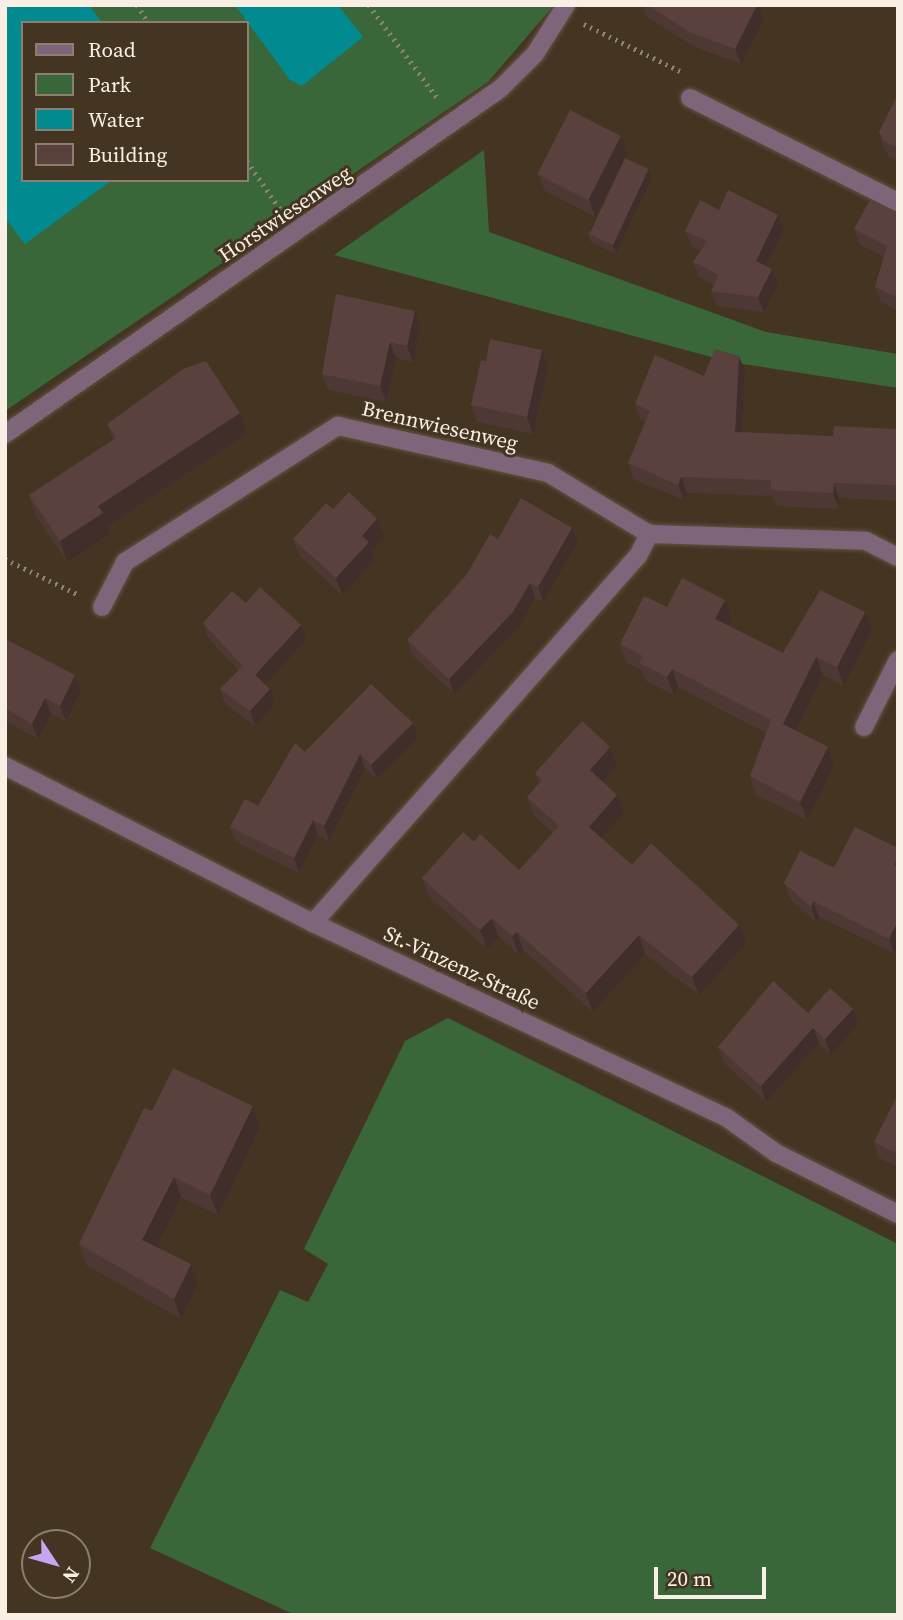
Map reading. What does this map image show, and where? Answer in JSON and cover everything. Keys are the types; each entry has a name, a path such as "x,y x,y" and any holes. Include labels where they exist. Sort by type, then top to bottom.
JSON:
{"street":[{"name":"Horstwiesenweg","path":"5,434 51,397 298,234 455,122 536,54 564,9"},
{"path":"690,98 898,202"},
{"name":"Brennwiesenweg","path":"102,607 125,562 338,426 548,473 649,534 866,541 898,556"},
{"path":"313,923 639,556 649,534"},
{"path":"864,727 898,660"},
{"name":"St.-Vinzenz-Straße","path":"5,766 313,923 727,1118 776,1153 898,1214"}],"path":[{"path":"137,5 148,21"},
{"path":"369,5 455,122"},
{"path":"564,9 685,73 690,98"},
{"path":"248,163 298,234"},
{"path":"5,559 102,607"}],"green space":[{"path":"5,5 554,5 488,82 5,411"},
{"path":"484,150 489,232 766,332 898,354 898,388 730,362 334,255"},
{"path":"448,1018 898,1244 898,1615 295,1615 150,1548 280,1290 308,1302 328,1264 304,1249 405,1041"}],"water":[{"path":"5,5 89,5 101,21 21,21 21,182 109,182 25,244 5,218"},
{"path":"235,5 338,5 363,37 302,86 290,80"}],"building":[{"path":"648,5 757,5 735,49 689,32"},
{"path":"898,94 898,148 884,141 879,132"},
{"path":"570,110 621,136 588,200 537,174"},
{"path":"625,158 649,169 613,245 590,234"},
{"path":"728,190 778,215 756,261 772,269 758,297 711,291 719,275 693,262 707,241 685,231 700,200 719,210"},
{"path":"870,200 898,214 898,298 875,287 887,246 854,229"},
{"path":"336,294 415,311 407,346 390,342 380,386 322,374"},
{"path":"490,339 542,350 527,417 471,405 481,360 486,361"},
{"path":"715,349 739,356 735,432 833,436 834,426 898,429 898,488 893,485 834,483 833,493 771,490 771,480 681,477 678,485 628,463 650,411 635,404 655,355 704,376"},
{"path":"206,361 240,413 98,506 103,513 60,541 29,495 116,438 107,424 183,369"},
{"path":"349,492 377,519 362,536 369,542 336,578 293,539 326,503 333,509"},
{"path":"521,498 572,528 538,587 530,583 513,612 449,679 407,640 465,577 490,534 498,539"},
{"path":"682,578 725,600 715,619 783,653 820,590 865,612 837,667 816,657 783,724 828,747 800,802 750,776 771,720 672,669 667,677 639,663 643,656 620,644 644,596 667,607"},
{"path":"260,587 301,625 255,675 270,689 250,711 220,689 243,666 203,623 232,591 246,603"},
{"path":"5,639 75,675 60,706 45,698 32,724 5,708"},
{"path":"371,684 413,723 371,765 360,754 324,826 313,820 294,858 230,827 245,799 258,806 295,743 305,752"},
{"path":"582,721 610,747 590,770 617,795 589,827 632,865 651,843 739,925 692,977 639,935 586,993 517,932 512,936 492,918 480,930 422,878 463,832 474,842 480,834 519,870 559,826 527,797 542,780 535,773"},
{"path":"855,827 898,848 898,858 894,865 898,867 898,921 889,939 813,901 811,907 784,883 800,851 834,868"},
{"path":"773,981 808,1013 830,988 853,1009 825,1039 813,1028 761,1086 718,1047"},
{"path":"173,1068 253,1106 210,1195 174,1177 142,1240 191,1264 174,1299 79,1244 144,1108 152,1111"},
{"path":"898,1094 898,1154 874,1142"}]}
